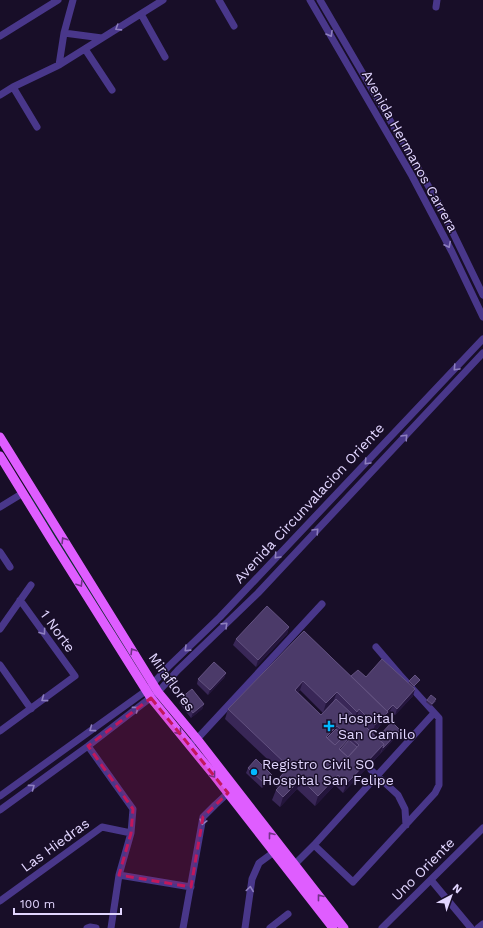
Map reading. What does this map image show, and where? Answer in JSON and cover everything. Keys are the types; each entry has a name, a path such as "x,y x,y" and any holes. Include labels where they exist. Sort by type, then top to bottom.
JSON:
{"main road":[{"name":"Miraflores","path":"0,437 152,691"},
{"name":"Miraflores","path":"0,456 152,691 291,868 333,928"},
{"name":"Miraflores","path":"193,742 228,793 274,852 291,868 344,928"}],"street":[{"path":"0,36 58,0"},
{"path":"59,65 64,33 73,0"},
{"path":"0,96 13,87 59,65 163,0"},
{"path":"219,0 234,26"},
{"name":"Avenida Hermanos Carrera","path":"310,0 412,176 452,252 483,317"},
{"name":"Avenida Hermanos Carrera","path":"320,0 440,206 483,295"},
{"path":"141,14 165,57"},
{"path":"64,33 102,38"},
{"path":"85,49 112,90"},
{"path":"13,87 37,127"},
{"name":"Avenida Circunvalacion Oriente","path":"152,691 169,666 225,611 483,339"},
{"name":"Avenida Circunvalacion Oriente","path":"152,691 178,670 258,593 483,353"},
{"path":"0,507 23,493"},
{"path":"0,552 10,567"},
{"path":"0,629 31,585"},
{"name":"1 Norte","path":"20,600 75,676 31,709"},
{"path":"193,742 322,604"},
{"path":"314,845 352,882 435,793 438,785 439,718 400,676 376,647"},
{"path":"0,665 31,709 0,731"},
{"path":"0,810 88,746 152,691"},
{"path":"0,796 152,691"},
{"path":"291,868 314,845 434,713"},
{"path":"88,746 133,809 131,833 119,875 111,928"},
{"path":"371,770 398,795 405,809 406,825"},
{"path":"183,928 203,817 228,793"},
{"name":"Las Hiedras","path":"0,901 102,827 131,833"},
{"name":"Uno Oriente","path":"382,928 483,828"},
{"path":"245,928 252,879 260,863 274,852"},
{"path":"119,875 191,887"},
{"path":"431,880 470,928"},
{"path":"270,928 288,914"},
{"path":"478,928 483,924"},
{"path":"87,928 96,928"}],"highlighted area":[{"path":"151,698 228,793 203,817 191,887 119,875 131,833 133,809 88,746"}],"green space":[{"path":"31,495 148,684 128,655 29,497"}],"building":[{"path":"267,606 289,627 258,660 236,639"},
{"path":"304,631 388,712 375,725 359,709 357,712 337,692 326,703 303,681 295,690 321,715 336,699 384,744 347,783 338,775 318,796 301,779 283,797 276,790 284,782 280,777 289,767 228,709","holes":["337,726 346,734 335,745 326,737","350,737 359,745 348,757 339,749"]},
{"path":"382,659 415,689 397,709 393,705 387,711 351,676 358,670 366,677"},
{"path":"214,662 226,673 210,690 198,679"},
{"path":"415,675 420,680 414,686 409,681"},
{"path":"192,689 204,704 193,713 181,698"},
{"path":"431,695 436,699 432,704 427,700"},
{"path":"392,722 400,730 383,748 384,744 377,738"},
{"path":"336,729 344,736 335,745 327,738"},
{"path":"349,740 357,747 348,757 340,750"},
{"path":"256,759 272,775 264,783 248,768"}],"place":[{"name":"Hospital San Camilo","path":"329,726"},
{"name":"Registro Civil SO Hospital San Felipe","path":"254,772"}]}
